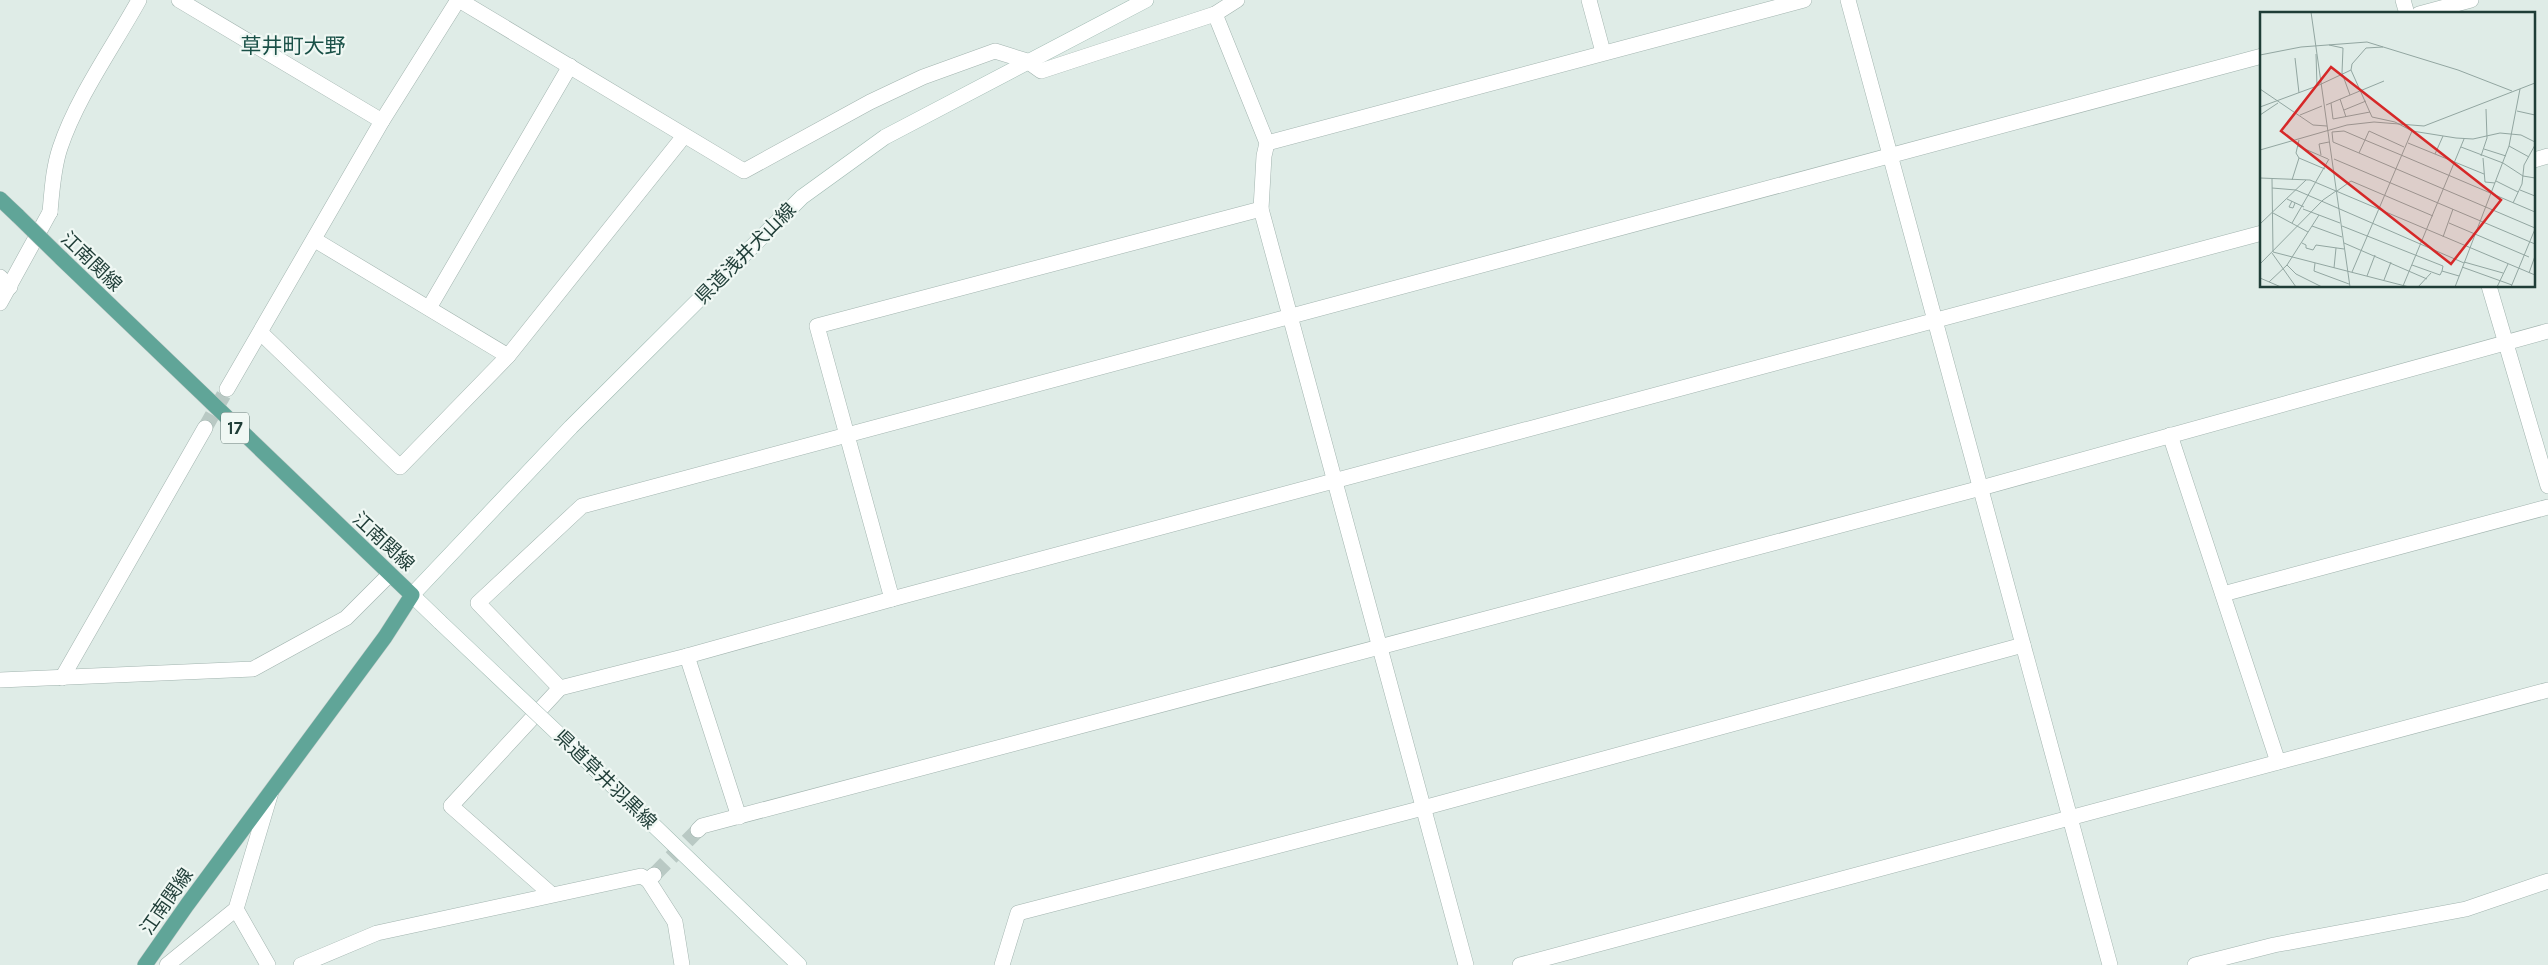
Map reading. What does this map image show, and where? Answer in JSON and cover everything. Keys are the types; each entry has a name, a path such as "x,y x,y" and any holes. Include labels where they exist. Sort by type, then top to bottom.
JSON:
{"main road":[{"name":"江南関線","path":"0,199 412,594 390,630 145,965"}],"street":[{"path":"0,304 5,282 50,212 55,166 60,148 75,114 139,0"},
{"path":"179,0 382,121"},
{"path":"227,389 315,240 382,121 458,0 744,170 870,102 923,77 995,51 1027,60 1041,71 1215,14 1237,0"},
{"name":"県道浅井犬山線","path":"412,594 571,427 802,197 885,137 1027,60 1146,0"},
{"path":"1215,14 1223,0"},
{"path":"1589,0 1603,52"},
{"path":"1267,143 1804,0"},
{"path":"1848,0 2110,965"},
{"path":"2426,12 2470,0"},
{"path":"1215,14 1267,143 1264,156 1261,208 1466,965"},
{"path":"560,688 478,603 582,506 2260,57"},
{"path":"429,308 570,66"},
{"path":"261,333 400,467 508,356 684,136"},
{"path":"892,599 817,326 1261,208"},
{"path":"550,894 451,806 560,688 687,656 1334,480 2260,234"},
{"path":"315,240 508,356"},
{"path":"2489,288 2548,486"},
{"path":"698,830 702,826 1980,488 2548,330"},
{"path":"62,678 205,428"},
{"path":"2170,435 2278,762"},
{"path":"2222,594 2548,508"},
{"path":"0,680 253,669 346,618 390,574"},
{"name":"県道草井羽黒線","path":"412,594 798,965"},
{"path":"1002,965 1018,913 1423,808 2024,645"},
{"path":"687,656 739,817"},
{"path":"1520,965 2548,690"},
{"path":"167,965 236,909 272,790"},
{"path":"301,965 378,933 550,894 640,876 652,877 675,922 682,965"},
{"path":"2195,965 2274,945 2466,909 2548,881"},
{"path":"236,909 268,965"}],"tunnel":[{"path":"205,428 227,389"},
{"path":"655,874 698,830"}],"district":[{"name":"草井町大野","path":"293,46"}]}
